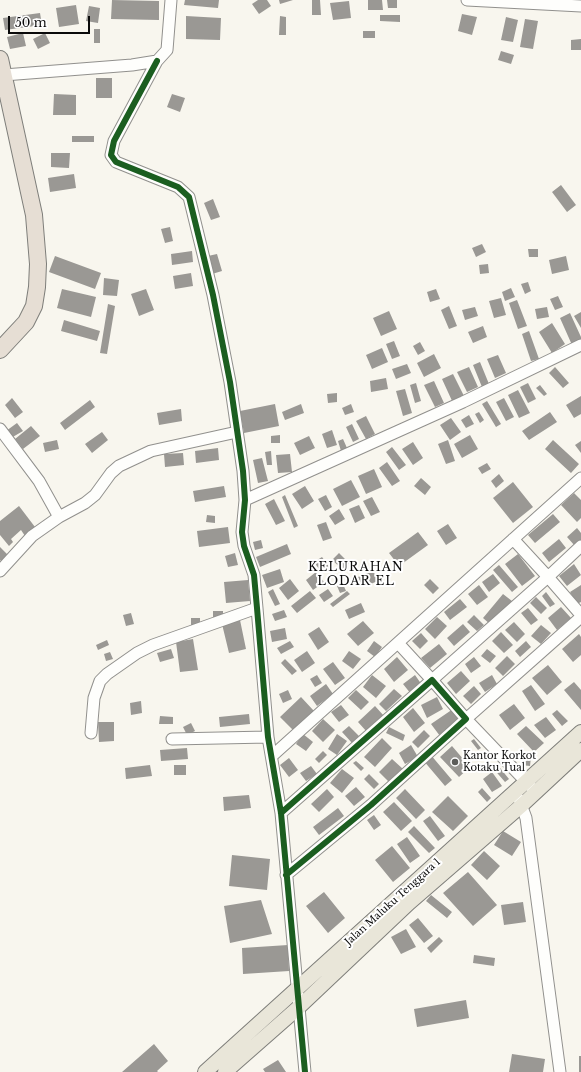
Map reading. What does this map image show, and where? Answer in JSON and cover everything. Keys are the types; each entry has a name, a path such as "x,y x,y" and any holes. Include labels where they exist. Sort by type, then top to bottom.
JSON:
{"highway":[{"path":"0,60 34,215 38,264 34,306 26,322 0,350"}],"main road":[{"name":"Jalan Maluku Tenggara 1","path":"225,1072 299,1007 409,903 522,805 530,786 581,732"},
{"name":"Jalan Maluku Tenggara 1","path":"205,1072 516,791 530,786 581,750"}],"street":[{"path":"171,0 167,50 157,61 114,141 111,154 116,162 178,187 189,197 213,295 237,432 245,500 242,532 244,546 254,575 268,737 281,813 305,1072"},
{"path":"467,0 581,6"},
{"path":"4,75 132,65 157,61"},
{"path":"245,500 463,402 581,345"},
{"path":"0,429 39,481 59,517"},
{"path":"0,571 32,536 59,517 85,503 95,495 114,469 151,451 237,432"},
{"path":"272,756 581,478"},
{"path":"286,876 371,805 581,616 513,539"},
{"path":"281,813 548,577 581,546"},
{"path":"91,733 96,689 106,674 137,652 153,645 257,608"},
{"path":"398,643 466,719 530,786"},
{"path":"172,738 268,737"},
{"path":"516,791 526,818 560,1072"}],"building":[{"path":"112,0 159,1 159,20 111,19"},
{"path":"185,0 219,0 218,8 184,5"},
{"path":"258,0 267,0 271,6 259,14 252,4"},
{"path":"279,0 293,0 280,4"},
{"path":"312,0 320,0 321,15 312,15"},
{"path":"368,0 382,0 383,10 368,10"},
{"path":"387,0 397,0 397,8 388,8"},
{"path":"349,1 351,18 333,20 330,3"},
{"path":"76,5 79,24 59,27 56,8"},
{"path":"89,6 100,8 98,23 86,21"},
{"path":"40,13 42,25 5,30 3,18"},
{"path":"462,14 477,17 472,35 458,31"},
{"path":"380,15 400,15 400,22 380,21"},
{"path":"186,16 221,18 220,40 186,39"},
{"path":"280,16 286,17 286,35 279,35"},
{"path":"506,17 518,20 513,42 501,40"},
{"path":"525,19 538,21 533,49 520,47"},
{"path":"94,29 100,29 100,43 94,43"},
{"path":"363,31 375,31 375,38 363,38"},
{"path":"23,33 26,46 10,49 7,37"},
{"path":"45,33 50,43 38,49 33,39"},
{"path":"581,39 581,50 571,50 571,40"},
{"path":"501,51 514,55 511,64 498,60"},
{"path":"96,78 112,78 112,98 96,98"},
{"path":"54,94 76,95 76,115 53,115"},
{"path":"172,94 185,98 180,112 167,107"},
{"path":"72,136 94,136 94,142 72,142"},
{"path":"51,153 70,153 69,168 51,167"},
{"path":"74,174 76,188 50,192 48,178"},
{"path":"561,185 576,205 567,212 552,192"},
{"path":"213,199 220,217 211,220 204,203"},
{"path":"170,227 173,241 165,243 161,229"},
{"path":"482,244 486,252 476,257 472,248"},
{"path":"528,249 538,249 538,257 529,257"},
{"path":"192,251 193,262 172,265 171,254"},
{"path":"217,254 222,271 212,274 208,256"},
{"path":"55,256 101,273 95,289 49,272"},
{"path":"566,256 569,270 552,274 549,260"},
{"path":"488,264 489,273 480,274 479,265"},
{"path":"191,273 193,286 175,289 173,276"},
{"path":"104,278 119,280 117,296 103,295"},
{"path":"528,282 531,291 525,294 521,284"},
{"path":"511,288 515,297 505,301 502,292"},
{"path":"62,289 96,297 91,317 57,308"},
{"path":"146,289 154,310 139,316 131,294"},
{"path":"436,289 440,299 430,302 427,292"},
{"path":"558,296 563,307 555,310 550,299"},
{"path":"501,298 506,315 494,318 489,301"},
{"path":"517,300 527,326 518,329 509,303"},
{"path":"108,304 115,306 107,354 100,353"},
{"path":"449,306 457,326 449,329 441,310"},
{"path":"475,307 478,316 465,320 462,310"},
{"path":"547,307 549,317 537,319 535,309"},
{"path":"389,311 397,329 381,336 373,318"},
{"path":"581,312 581,328 574,316"},
{"path":"570,313 581,337 581,341 572,345 560,318"},
{"path":"64,320 100,331 97,341 61,331"},
{"path":"552,323 565,344 552,353 539,332"},
{"path":"483,326 487,337 473,343 468,332"},
{"path":"529,331 539,359 531,361 522,334"},
{"path":"394,341 400,356 392,359 386,344"},
{"path":"420,342 425,351 418,355 413,346"},
{"path":"382,348 388,362 372,369 366,355"},
{"path":"434,354 441,368 424,377 417,363"},
{"path":"498,355 506,373 495,378 487,359"},
{"path":"480,362 489,384 482,387 473,365"},
{"path":"407,364 411,373 396,379 392,369"},
{"path":"469,367 478,387 467,392 457,372"},
{"path":"555,367 569,383 563,388 549,373"},
{"path":"453,374 465,398 453,403 442,379"},
{"path":"386,378 388,389 371,392 370,381"},
{"path":"434,381 444,403 435,407 424,385"},
{"path":"416,383 421,401 415,403 410,385"},
{"path":"528,383 536,399 528,403 520,387"},
{"path":"540,385 547,394 544,396 536,388"},
{"path":"405,389 412,413 403,416 396,391"},
{"path":"518,390 530,413 519,418 508,395"},
{"path":"337,393 337,402 328,403 327,394"},
{"path":"581,396 581,414 574,418 566,405"},
{"path":"12,398 23,412 15,418 5,405"},
{"path":"504,398 514,417 506,421 496,402"},
{"path":"90,400 95,407 65,430 60,423"},
{"path":"487,401 501,424 496,427 482,404"},
{"path":"275,404 279,426 244,433 240,411"},
{"path":"301,404 304,413 285,420 282,412"},
{"path":"351,404 354,412 345,415 342,408"},
{"path":"181,409 182,421 159,425 157,413"},
{"path":"479,412 484,420 480,423 475,414"},
{"path":"550,412 557,422 529,440 522,431"},
{"path":"469,415 474,424 466,428 461,420"},
{"path":"366,416 375,434 366,439 356,421"},
{"path":"451,418 461,432 450,440 440,425"},
{"path":"17,423 23,431 11,438 6,431"},
{"path":"352,424 359,439 353,442 346,427"},
{"path":"31,426 40,436 23,449 15,439"},
{"path":"332,430 337,445 327,448 322,434"},
{"path":"102,432 108,440 92,453 85,444"},
{"path":"280,435 280,443 271,443 271,436"},
{"path":"470,435 478,449 462,458 454,444"},
{"path":"309,436 315,448 300,455 294,443"},
{"path":"343,439 347,448 341,451 338,441"},
{"path":"57,440 59,449 45,452 43,443"},
{"path":"448,440 455,461 446,464 438,444"},
{"path":"553,440 579,464 571,473 545,449"},
{"path":"581,441 581,453 575,445"},
{"path":"413,442 423,458 413,465 402,449"},
{"path":"392,447 406,465 399,470 386,452"},
{"path":"218,448 219,460 196,463 195,451"},
{"path":"271,451 272,465 267,465 265,452"},
{"path":"183,453 184,465 165,467 164,454"},
{"path":"290,454 292,472 278,473 276,455"},
{"path":"262,458 268,481 258,483 253,460"},
{"path":"387,462 400,481 392,486 379,468"},
{"path":"487,463 491,469 482,474 478,468"},
{"path":"374,469 382,487 366,494 358,476"},
{"path":"499,474 504,481 496,488 491,481"},
{"path":"421,478 431,487 425,495 414,486"},
{"path":"351,480 360,497 342,506 333,489"},
{"path":"513,482 533,507 513,523 493,498"},
{"path":"224,486 226,497 195,502 193,491"},
{"path":"305,486 314,501 302,509 292,494"},
{"path":"574,493 581,500 581,518 577,522 561,505"},
{"path":"285,495 298,526 294,528 282,497"},
{"path":"326,495 332,507 325,511 318,499"},
{"path":"372,497 380,512 371,516 363,501"},
{"path":"274,499 285,521 276,525 265,504"},
{"path":"359,505 365,518 355,523 349,509"},
{"path":"19,506 35,527 25,536 21,530 11,539 13,542 9,546 0,535 0,521"},
{"path":"339,509 345,519 335,525 329,516"},
{"path":"553,514 560,522 535,543 528,535"},
{"path":"207,515 215,516 215,523 206,522"},
{"path":"326,522 332,538 323,541 317,525"},
{"path":"448,524 457,538 446,545 437,531"},
{"path":"228,527 230,543 199,547 197,531"},
{"path":"577,528 581,533 581,541 575,546 567,537"},
{"path":"418,532 428,545 399,566 389,553"},
{"path":"559,539 566,548 549,562 542,553"},
{"path":"261,540 263,548 255,550 253,542"},
{"path":"287,544 291,554 260,567 256,557"},
{"path":"0,547 10,557 3,563 0,560"},
{"path":"235,553 238,565 228,567 225,556"},
{"path":"339,553 349,563 342,569 332,560"},
{"path":"518,554 535,576 522,586 505,564"},
{"path":"322,557 330,568 322,573 314,562"},
{"path":"574,564 581,575 567,586 559,576"},
{"path":"499,565 518,587 512,592 493,570"},
{"path":"280,569 284,582 267,588 262,575"},
{"path":"373,570 378,581 363,587 358,577"},
{"path":"316,572 324,582 313,590 306,580"},
{"path":"493,574 500,583 489,592 482,582"},
{"path":"290,579 299,591 288,600 279,588"},
{"path":"430,579 439,588 433,594 424,585"},
{"path":"248,580 250,601 226,603 224,582"},
{"path":"343,584 346,591 340,593 337,586"},
{"path":"479,585 488,597 477,605 468,594"},
{"path":"581,585 581,602 577,604 570,592"},
{"path":"273,589 280,604 275,606 268,592"},
{"path":"328,589 333,596 324,602 319,595"},
{"path":"310,591 316,598 297,613 291,606"},
{"path":"347,591 350,594 333,607 330,604"},
{"path":"546,592 555,604 550,607 542,596"},
{"path":"503,594 512,601 491,625 483,618"},
{"path":"536,597 547,608 541,614 530,603"},
{"path":"460,599 467,607 450,620 444,612"},
{"path":"361,603 365,612 349,619 345,610"},
{"path":"561,607 571,618 557,630 548,618"},
{"path":"528,608 538,620 531,625 521,613"},
{"path":"284,610 287,617 275,621 272,614"},
{"path":"213,611 223,611 223,620 213,621"},
{"path":"131,613 134,624 126,626 123,615"},
{"path":"474,615 484,625 477,631 467,622"},
{"path":"437,617 447,626 435,639 425,629"},
{"path":"191,618 200,618 200,629 191,629"},
{"path":"240,620 246,649 229,653 222,624"},
{"path":"363,621 374,633 358,646 347,634"},
{"path":"514,622 525,634 517,642 505,630"},
{"path":"463,624 470,632 454,646 447,638"},
{"path":"541,625 551,633 541,644 531,636"},
{"path":"319,627 329,642 318,650 308,634"},
{"path":"285,628 287,639 272,642 270,631"},
{"path":"501,632 513,645 504,653 492,641"},
{"path":"421,633 428,641 420,649 412,641"},
{"path":"579,634 581,637 581,655 573,662 562,649"},
{"path":"193,639 198,670 180,672 176,642"},
{"path":"107,640 109,645 98,650 96,645"},
{"path":"290,641 294,647 281,654 277,648"},
{"path":"374,641 382,647 375,657 367,651"},
{"path":"526,641 531,647 520,657 515,651"},
{"path":"439,644 447,654 430,668 421,658"},
{"path":"171,649 174,658 160,662 157,653"},
{"path":"487,649 496,656 490,663 481,656"},
{"path":"307,651 315,663 302,672 294,660"},
{"path":"349,651 361,659 353,669 342,661"},
{"path":"110,652 113,659 106,661 104,654"},
{"path":"507,656 515,664 503,676 495,668"},
{"path":"397,657 408,670 394,682 384,669"},
{"path":"474,657 481,666 471,673 465,664"},
{"path":"285,659 297,671 292,675 281,663"},
{"path":"333,662 345,678 335,685 323,669"},
{"path":"548,665 562,682 547,695 532,678"},
{"path":"461,671 470,681 456,694 447,683"},
{"path":"317,675 322,683 315,687 310,679"},
{"path":"372,675 386,686 376,698 363,687"},
{"path":"415,675 422,685 411,694 403,684"},
{"path":"492,675 497,684 485,692 479,683"},
{"path":"574,682 581,690 581,710 564,690"},
{"path":"326,684 333,694 317,706 310,696"},
{"path":"531,685 545,704 535,711 522,691"},
{"path":"474,686 481,694 471,704 463,696"},
{"path":"394,689 402,696 386,711 379,704"},
{"path":"288,690 292,699 283,703 279,694"},
{"path":"356,690 369,702 361,710 348,698"},
{"path":"301,697 314,711 293,730 280,717"},
{"path":"437,697 443,709 427,718 421,705"},
{"path":"141,701 142,713 131,715 130,703"},
{"path":"514,704 525,718 510,730 499,715"},
{"path":"341,705 349,715 339,722 331,712"},
{"path":"375,706 384,716 367,732 358,722"},
{"path":"413,708 425,723 414,732 403,717"},
{"path":"453,709 462,721 440,736 431,724"},
{"path":"557,710 568,721 562,726 552,714"},
{"path":"249,714 250,724 220,727 219,717"},
{"path":"160,716 173,717 173,724 159,724"},
{"path":"546,717 556,730 545,738 534,725"},
{"path":"323,719 335,730 323,742 312,731"},
{"path":"98,722 114,722 114,741 99,742"},
{"path":"191,723 195,731 187,735 183,727"},
{"path":"349,726 359,736 352,743 342,732"},
{"path":"526,726 544,743 534,752 517,734"},
{"path":"389,727 405,735 403,741 386,733"},
{"path":"424,730 430,736 418,748 412,742"},
{"path":"303,734 313,742 306,751 296,744"},
{"path":"337,734 347,741 337,755 328,749"},
{"path":"382,738 392,748 375,767 364,757"},
{"path":"474,739 481,748 478,750 471,741"},
{"path":"411,745 418,757 405,764 399,753"},
{"name":"Kantor Korkot Kotaku Tual","path":"452,746 470,767 459,777 440,757"},
{"path":"187,748 188,759 161,761 160,750"},
{"path":"323,751 327,755 319,763 315,759"},
{"path":"430,754 452,780 445,786 423,760"},
{"path":"522,756 531,757 530,766 521,765"},
{"path":"289,758 298,770 289,777 280,765"},
{"path":"392,759 403,769 389,782 379,772"},
{"path":"356,761 364,768 361,771 353,763"},
{"path":"496,763 509,779 505,782 492,767"},
{"path":"150,765 152,776 126,779 125,768"},
{"path":"174,765 186,765 186,775 174,775"},
{"path":"311,766 317,774 306,781 300,773"},
{"path":"342,769 354,778 342,793 330,783"},
{"path":"492,772 502,786 492,792 483,779"},
{"path":"369,774 379,784 374,789 364,779"},
{"path":"356,787 365,797 354,806 345,796"},
{"path":"482,788 491,798 487,802 478,792"},
{"path":"327,789 334,797 319,812 311,804"},
{"path":"405,789 425,810 416,819 396,798"},
{"path":"249,795 251,808 224,811 223,797"},
{"path":"448,796 468,816 453,831 432,812"},
{"path":"394,802 412,821 401,831 383,812"},
{"path":"338,808 344,816 319,835 313,827"},
{"path":"374,815 381,825 374,830 367,820"},
{"path":"430,816 445,836 438,841 423,821"},
{"path":"414,826 435,848 429,853 408,832"},
{"path":"503,831 521,842 512,856 494,845"},
{"path":"407,837 420,856 410,863 397,844"},
{"path":"392,846 410,868 393,882 375,860"},
{"path":"484,851 500,866 487,880 471,865"},
{"path":"232,855 270,859 267,890 229,886"},
{"path":"468,872 497,905 473,926 443,893"},
{"path":"324,892 345,918 328,933 306,906"},
{"path":"431,895 452,912 447,918 426,901"},
{"path":"261,900 272,934 230,943 224,906"},
{"path":"523,902 526,922 504,925 501,905"},
{"path":"418,918 433,936 424,943 409,925"},
{"path":"406,929 416,947 401,954 391,937"},
{"path":"439,937 443,941 431,953 427,948"},
{"path":"288,945 289,971 243,974 242,948"},
{"path":"474,955 495,958 494,966 473,963"},
{"path":"466,1000 469,1018 417,1027 414,1009"},
{"path":"154,1044 168,1061 157,1071 158,1072 122,1072"},
{"path":"512,1054 545,1059 543,1072 509,1072"},
{"path":"579,1056 581,1056 581,1072 579,1072"},
{"path":"278,1060 286,1072 265,1072 263,1069"}],"cycle path":[{"path":"157,61 114,141 111,155 116,162 178,187 189,197 213,295 230,382 243,471 245,500 242,532 244,546 254,575 268,737 281,813 305,1072"},
{"path":"281,813 432,680 466,719 371,805 286,875"}],"place":[{"name":"Kantor Korkot Kotaku Tual","path":"455,762"}],"district":[{"name":"KELURAHAN LODAR EL","path":"356,575"}]}
